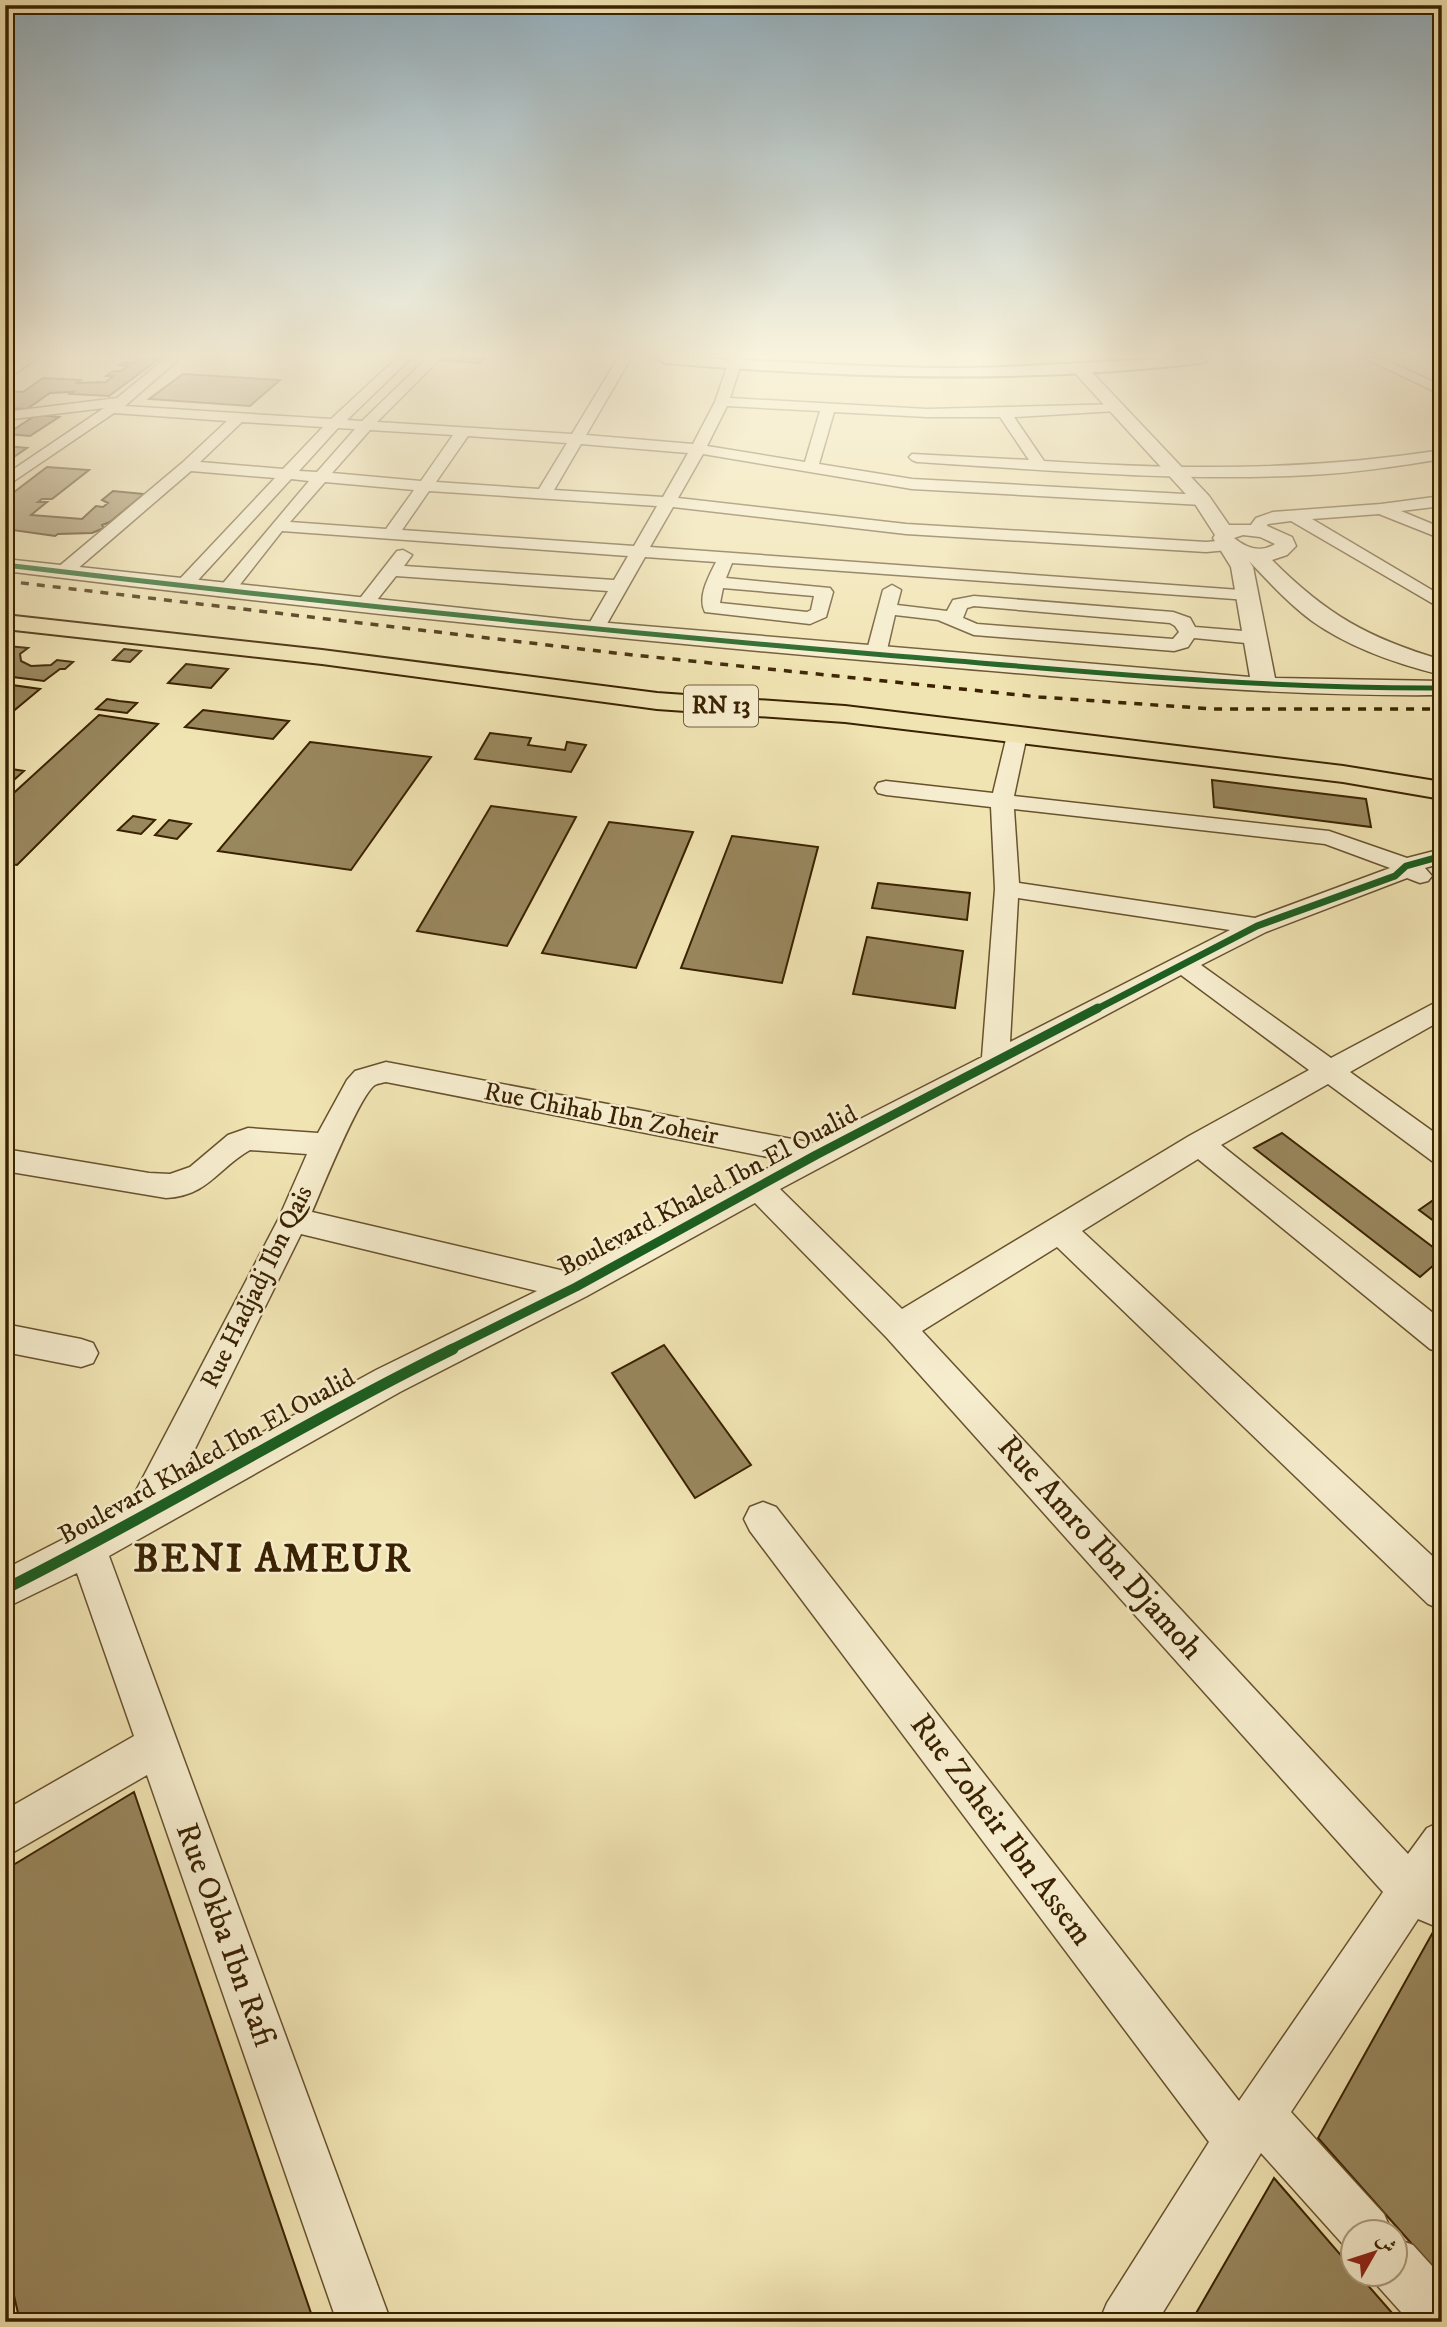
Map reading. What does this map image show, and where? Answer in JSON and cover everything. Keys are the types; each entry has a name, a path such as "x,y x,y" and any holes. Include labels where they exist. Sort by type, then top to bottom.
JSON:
{"main road":[{"name":"RN 13","path":"5,607 707,690 850,702 1438,778"},
{"name":"RN 13","path":"5,622 321,657 657,701 845,714 1343,774 1438,778"}],"street":[{"path":"5,482 27,467"},
{"path":"63,572 186,467"},
{"path":"195,467 668,502 906,529 1206,547 1272,554 1282,543 1283,528 1295,516"},
{"path":"182,587 296,467"},
{"path":"225,592 331,467"},
{"path":"391,534 439,467"},
{"path":"544,494 560,467"},
{"path":"595,629 688,467"},
{"path":"811,467 912,484 1202,500 1282,543 1304,581 1344,614 1389,639 1442,658"},
{"path":"876,654 906,529 915,467"},
{"path":"1083,467 1222,473 1341,467"},
{"path":"1171,467 1202,500 1238,550 1325,619 1381,648 1442,668"},
{"path":"1264,686 1235,530 1254,529 1267,518 1442,501"},
{"path":"1381,509 1442,534"},
{"path":"1295,516 1442,604"},
{"path":"278,526 1248,595"},
{"path":"363,606 418,536"},
{"path":"716,582 824,592 820,613 810,618 711,608 710,599 716,582 726,558"},
{"path":"5,565 225,592 876,654 1264,686 1442,688"},
{"path":"391,570 619,586"},
{"path":"1070,637 1072,583"},
{"path":"954,618 959,604 974,601 1173,618 1183,622 1188,632"},
{"path":"887,609 954,618 963,626 974,629 1174,645 1181,643 1188,632"},
{"path":"1188,632 1255,638"},
{"path":"995,1061 1007,890 1002,802 1017,734"},
{"path":"886,788 1329,838 1417,875"},
{"name":"Boulevard Khaled Ibn El Oualid","path":"5,1589 87,1548 388,1381 576,1287 816,1155 1182,964 1257,926 1417,875 1442,856"},
{"path":"1007,890 1257,926"},
{"path":"1182,964 1442,1153"},
{"path":"899,1328 1199,1144 1442,1008"},
{"name":"Rue Chihab Ibn Zoheir","path":"386,1072 816,1155"},
{"name":"Rue Hadjadj Ibn Qais","path":"141,1518 293,1220 326,1145 356,1087 366,1078 386,1072"},
{"path":"5,1160 149,1185 171,1186 184,1184 197,1177 237,1142 248,1139 326,1145"},
{"path":"1199,1144 1442,1339"},
{"name":"Rue Amro Ibn Djamoh","path":"759,1187 899,1328 1427,1899"},
{"path":"293,1220 576,1287"},
{"path":"1061,1231 1442,1591"},
{"path":"5,1338 81,1353"},
{"name":"Rue Zoheir Ibn Assem","path":"763,1519 1250,2128 1350,2218"},
{"name":"Rue Okba Ibn Rafi","path":"87,1548 365,2322"},
{"path":"5,1835 157,1746"},
{"path":"1126,2322 1250,2128 1427,1899 1442,1843"},
{"path":"1408,2279 1442,2317"}],"building":[{"path":"47,467 89,470 52,499 38,502 47,502 31,515 82,519 96,506 103,507 108,503 102,500 113,491 144,494 110,522 102,525 104,528 92,533 55,536 5,529 5,499"},
{"path":"5,648 28,648 20,654 21,661 31,666 51,665 57,660 73,662 44,681 5,676"},
{"path":"124,649 141,651 130,662 113,660"},
{"path":"186,664 228,669 211,688 168,683"},
{"path":"5,684 40,689 5,718"},
{"path":"107,699 137,703 127,713 96,709"},
{"path":"203,710 289,721 273,739 185,727"},
{"path":"99,715 158,724 17,865 5,863 5,801"},
{"path":"490,733 531,738 528,745 565,750 567,742 586,745 571,772 475,759"},
{"path":"310,742 431,757 351,870 218,851"},
{"path":"5,768 24,771 5,788"},
{"path":"1212,780 1366,799 1371,827 1214,807"},
{"path":"491,806 576,817 507,946 417,931"},
{"path":"133,816 155,820 141,834 118,830"},
{"path":"169,820 191,824 177,839 155,835"},
{"path":"609,822 693,832 636,968 542,953"},
{"path":"732,836 818,847 782,983 681,968"},
{"path":"878,883 970,893 967,920 872,908"},
{"path":"867,937 963,951 955,1008 853,994"},
{"path":"1282,1133 1442,1254 1442,1258 1420,1277 1254,1148"},
{"path":"1442,1194 1442,1227 1419,1210"},
{"path":"664,1345 751,1465 695,1498 612,1373"},
{"path":"134,1792 314,2322 20,2322 5,2256 5,1870"},
{"path":"1433,1932 1442,1937 1442,2278 1408,2240 1408,2218 1389,2218 1318,2138"},
{"path":"1274,2178 1338,2252 1338,2288 1370,2288 1400,2322 1191,2322"}],"railway":[{"path":"5,581 624,654 1039,697 1214,709 1442,709"}],"cycle path":[{"path":"5,565 459,616 1111,674 1309,687 1442,688"},
{"path":"5,1589 87,1548 388,1381 576,1287 816,1155 1182,964 1257,926 1395,876 1406,866 1442,856"}],"district":[{"name":"BENI AMEUR","path":"273,1560"}]}
